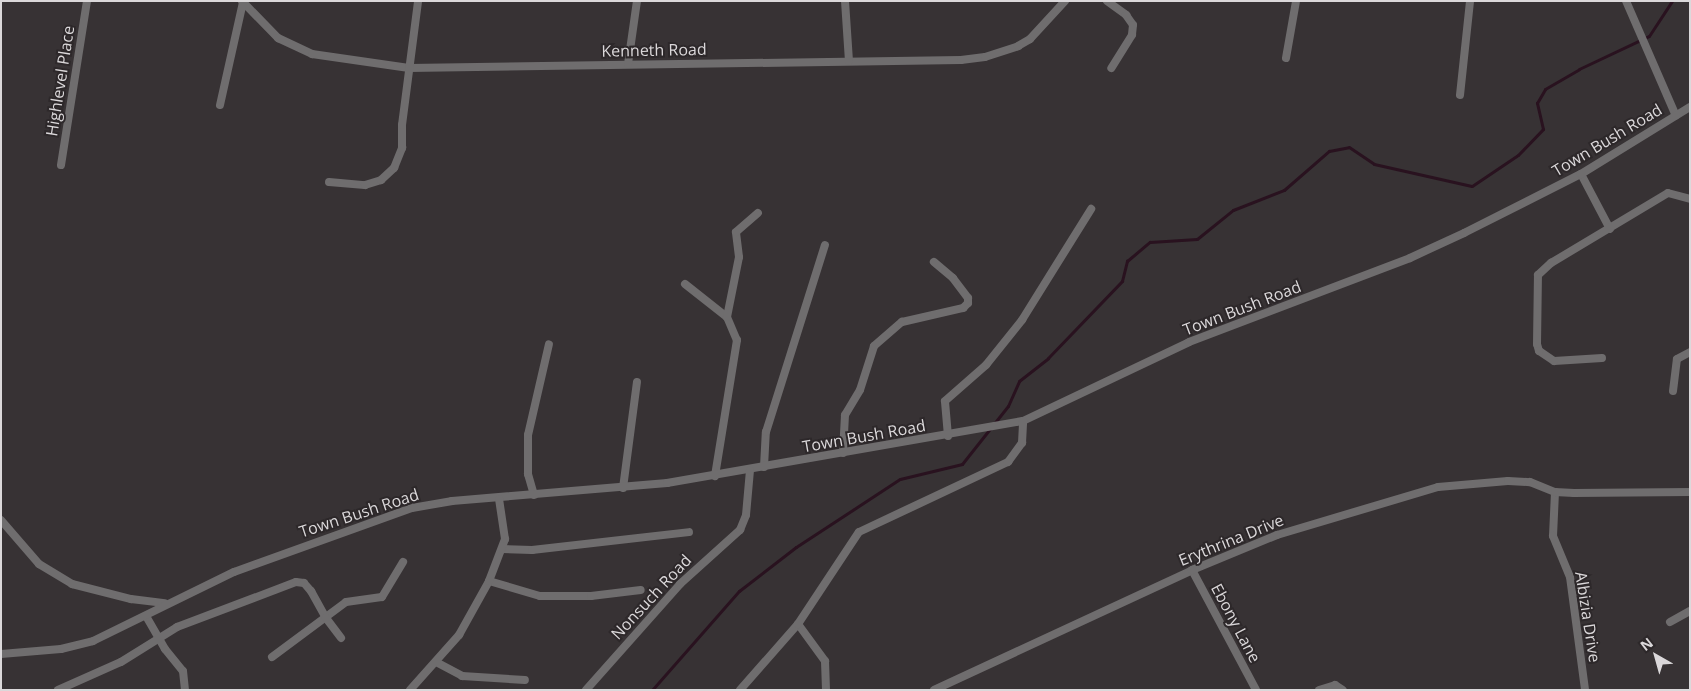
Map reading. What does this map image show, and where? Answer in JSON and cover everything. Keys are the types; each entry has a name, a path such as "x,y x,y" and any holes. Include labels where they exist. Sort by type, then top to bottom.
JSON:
{"street":[{"name":"Highlevel Place","path":"61,165 87,1"},
{"path":"329,182 365,185 381,180 394,168 402,148 402,125 418,1"},
{"path":"628,64 637,1"},
{"path":"845,1 849,61"},
{"name":"Kenneth Road","path":"243,2 278,38 312,54 409,68 961,60 1005,52 1030,39 1065,1"},
{"path":"1107,1 1126,14 1133,25 1132,34 1111,68"},
{"path":"1286,58 1296,1"},
{"path":"1460,95 1470,1"},
{"path":"1626,1 1647,54 1676,116"},
{"path":"220,105 243,2"},
{"name":"Town Bush Road","path":"1,654 80,645 146,616 166,603 234,572 397,512 452,501 499,499 623,488 715,476 970,433 1023,421 1189,342 1410,258 1581,174 1690,107"},
{"path":"1581,174 1610,229"},
{"path":"1602,358 1554,361 1539,351 1536,281 1551,263 1668,193 1690,199"},
{"path":"948,436 945,401 986,365 1022,320 1091,209"},
{"path":"727,317 739,257 736,232 758,213"},
{"path":"764,467 766,432 825,245"},
{"path":"843,453 845,415 860,390 874,346 902,322 963,308 968,303 968,298 953,278 934,262"},
{"path":"685,284 727,317 737,340 737,353 715,476"},
{"path":"534,495 528,474 528,435 549,344"},
{"path":"1673,391 1677,359 1690,352"},
{"path":"623,488 637,382"},
{"path":"740,690 798,624 858,532 1008,462 1022,443 1023,421"},
{"name":"Nonsuch Road","path":"586,690 680,584 740,530 746,515 750,470"},
{"name":"Erythrina Drive","path":"934,690 1192,570 1277,535 1438,487 1530,482 1555,492"},
{"path":"1555,492 1690,492"},
{"name":"Albizia Drive","path":"1555,492 1553,536 1570,576 1585,690"},
{"path":"410,690 459,634 489,581 505,539 499,499"},
{"path":"1,520 39,564 72,584 131,599 166,603"},
{"path":"502,549 532,550 689,532"},
{"path":"272,657 349,601 370,601 382,597 403,562"},
{"name":"Ebony Lane","path":"1192,570 1256,690"},
{"path":"489,581 540,596 591,596 641,590"},
{"path":"58,690 121,662 158,638 200,617 296,582 304,583 311,591 326,618 341,638"},
{"path":"1670,622 1690,611"},
{"path":"146,616 158,638 183,671 185,690"},
{"path":"798,624 825,661 826,690"},
{"path":"436,662 462,676 525,680"},
{"path":"1319,690 1335,685 1343,690"}],"waterway":[{"path":"652,690 739,591 796,547 900,479 962,464 1008,406 1019,381 1048,358 1122,281 1127,261 1150,242 1197,239 1233,210 1284,190 1329,151 1349,147 1374,164 1472,186 1518,155 1543,129 1537,103 1545,89 1579,69 1649,36 1672,1"}]}
